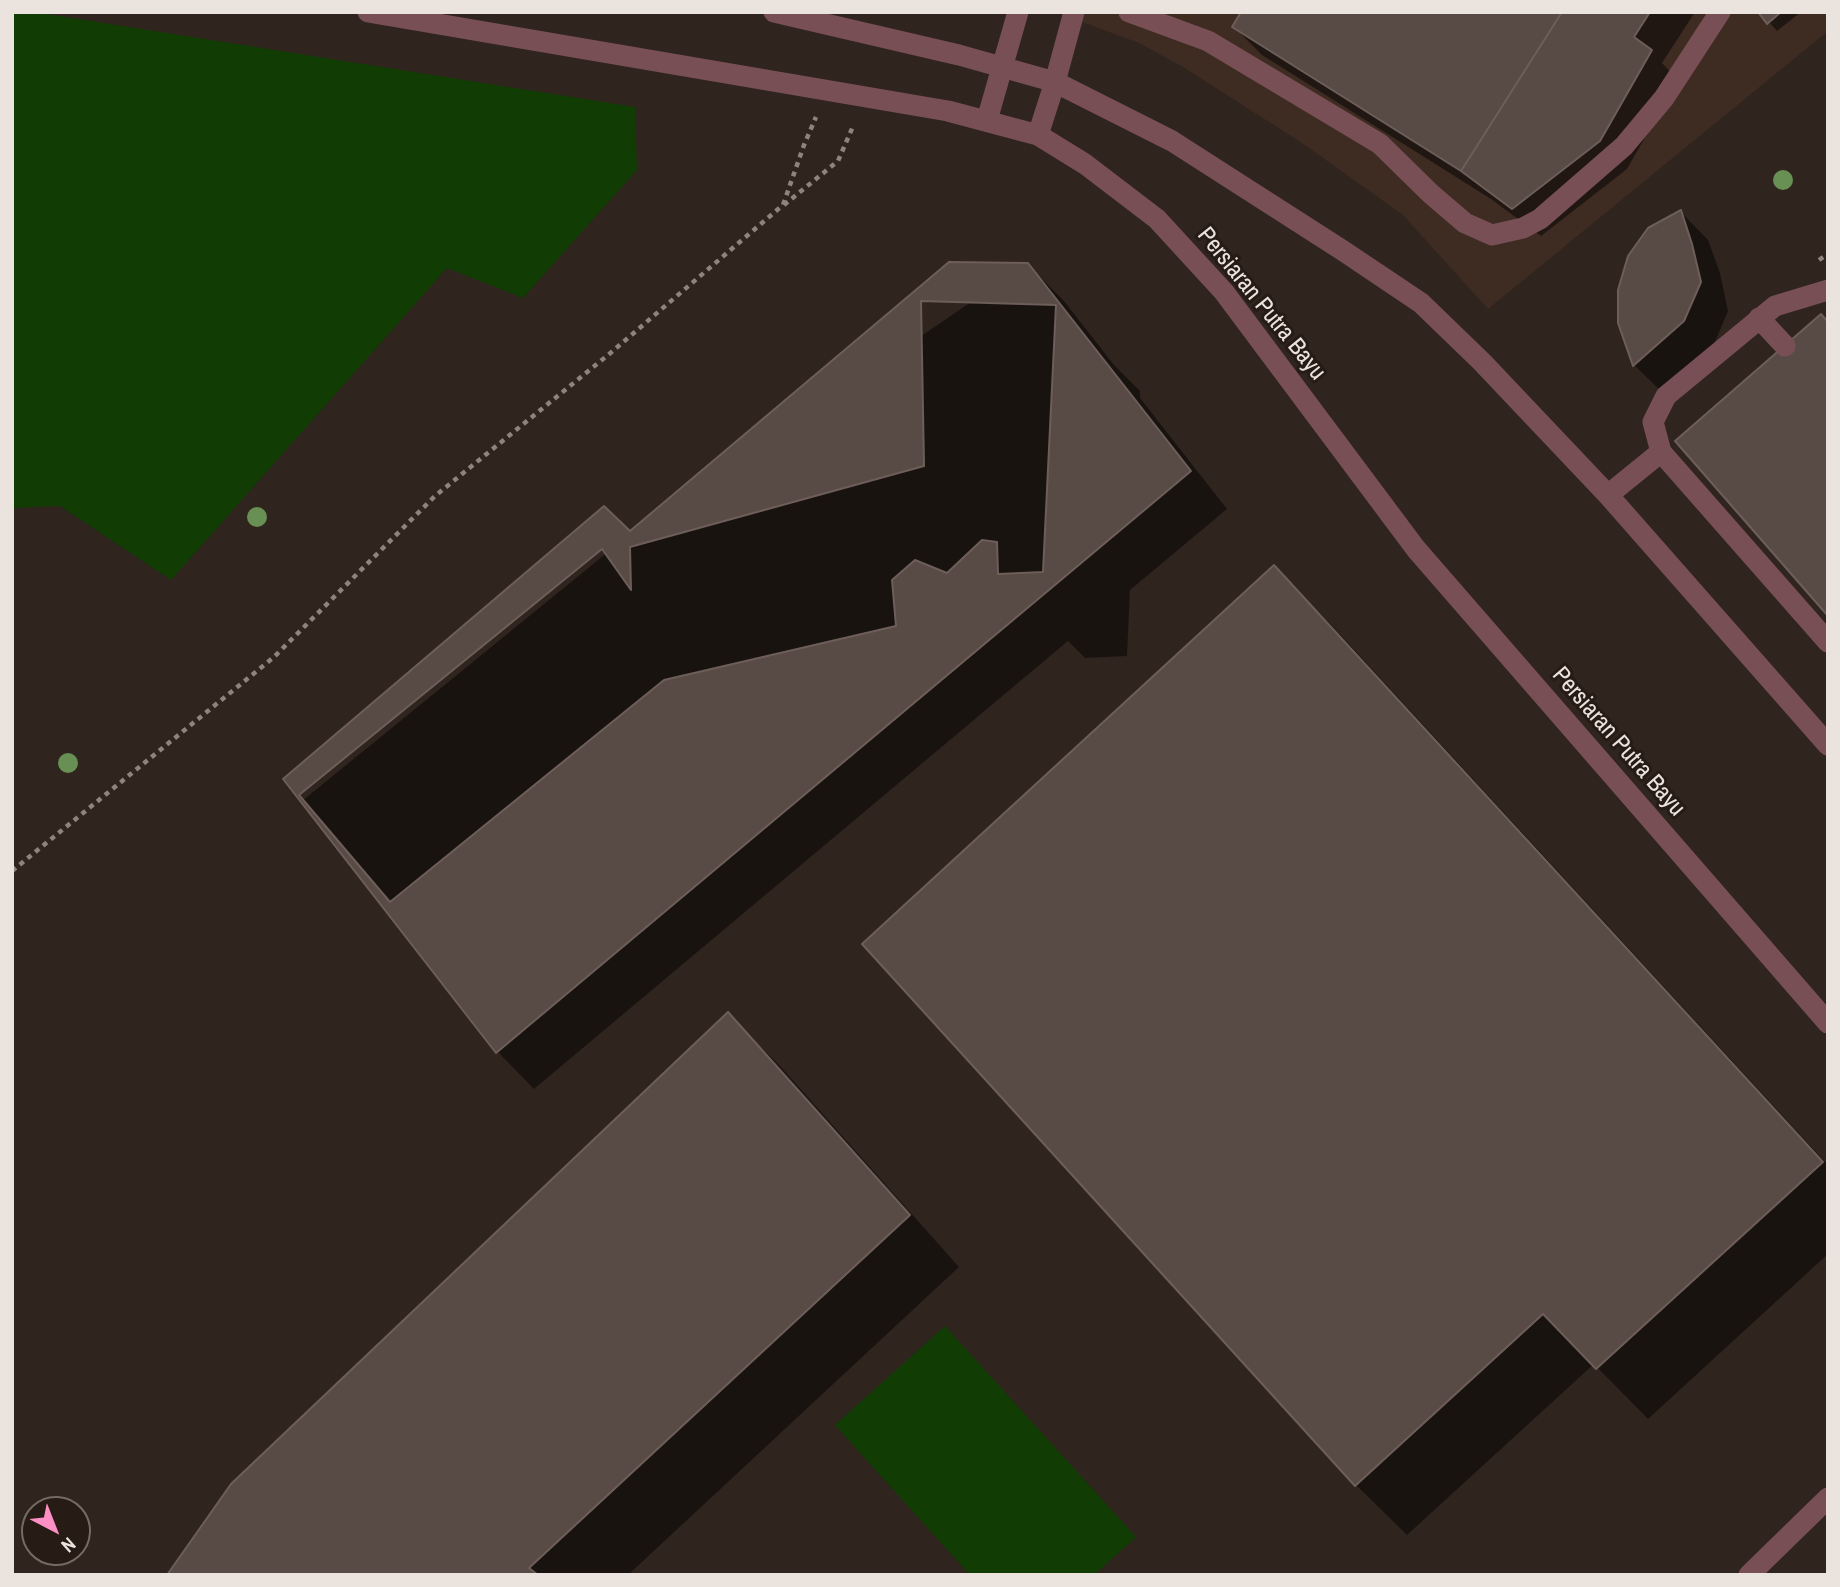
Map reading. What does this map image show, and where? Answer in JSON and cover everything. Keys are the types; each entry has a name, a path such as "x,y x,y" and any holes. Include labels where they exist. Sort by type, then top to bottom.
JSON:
{"street":[{"name":"Persiaran Putra Bayu","path":"368,12 948,111 1038,135 1084,164 1157,219 1224,292 1416,549 1828,1023"},
{"path":"774,12 960,55 1055,82 1172,141 1420,303 1482,362 1608,495 1828,746"},
{"path":"987,120 1018,12"},
{"path":"1038,135 1074,12"},
{"path":"1129,12 1208,41 1380,144 1465,223 1492,235 1523,228 1540,219 1625,146 1664,98 1720,12"},
{"path":"1828,290 1775,306 1759,318 1666,396 1653,422 1661,452 1828,642"},
{"path":"1759,318 1785,346"},
{"path":"1608,495 1661,452"},
{"path":"1749,1575 1828,1498"}],"path":[{"path":"12,871 274,657 435,496 608,355 838,161 866,97"},
{"path":"783,205 804,145"}],"shaded area":[{"path":"1055,12 1828,12 1828,31 1488,309 1403,215 1302,143 1183,67 1139,43"}],"green space":[{"path":"12,12 34,12 635,107 637,170 523,298 447,268 171,580 60,506 12,508"},
{"path":"945,1326 1136,1537 1094,1575 970,1575 835,1425"}],"building":[{"path":"1241,12 1562,12 1461,171 1232,27"},
{"path":"1562,12 1650,12 1634,37 1652,50 1600,141 1512,209 1461,171"},
{"path":"1758,12 1781,12 1767,24"},
{"path":"1681,210 1701,282 1684,321 1633,366 1618,323 1618,290 1628,256 1648,228"},
{"path":"949,262 1028,263 1191,471 496,1053 283,779 604,506 630,531"},
{"path":"921,301 1056,305 1043,572 998,574 997,542 982,540 947,573 915,560 892,580 896,626 664,680 390,902 299,795 602,549 631,590 630,547 924,466"},
{"path":"1821,314 1828,322 1828,616 1675,441"},
{"path":"1274,565 1823,1162 1596,1369 1543,1314 1355,1486 862,944"},
{"path":"728,1012 910,1215 529,1568 538,1575 167,1575 231,1484"}]}
